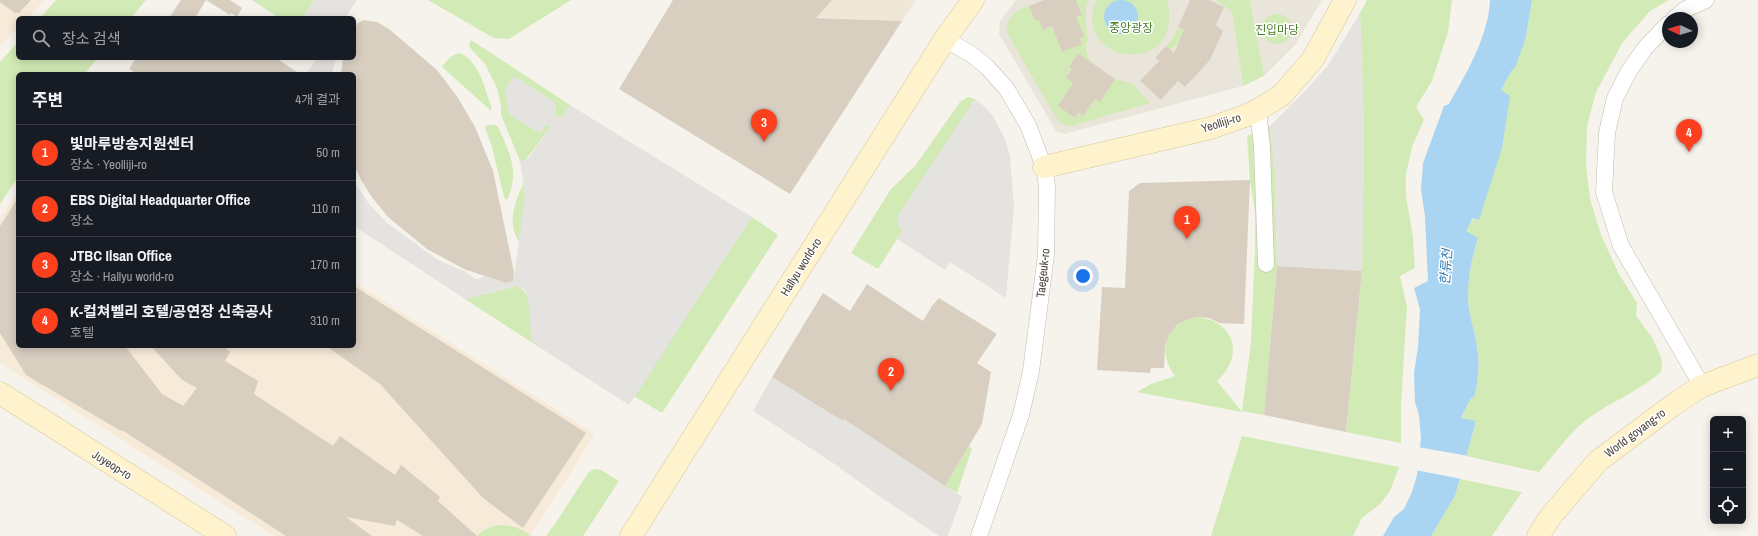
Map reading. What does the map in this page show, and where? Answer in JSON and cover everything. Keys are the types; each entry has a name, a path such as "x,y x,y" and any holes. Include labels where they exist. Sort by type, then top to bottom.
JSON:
{"main road":[{"name":"Hallyu world-ro","path":"631,536 945,39 973,0"},
{"name":"Yeolliji-ro","path":"1044,167 1211,128 1258,110 1282,95 1313,59 1345,0"},
{"name":"World goyang-ro","path":"1538,536 1551,516 1598,460 1673,405 1702,386 1758,365"},
{"name":"Juyeop-ro","path":"0,393 224,536"}],"street":[{"path":"1682,12 1706,0"},
{"path":"1662,30 1645,48 1629,71 1615,98 1606,133 1604,192 1622,246 1702,386"},
{"name":"Taegeuk-ro","path":"945,39 972,54 987,67 1006,88 1028,125 1044,167 1047,186 1046,255 1031,371 1021,415 979,536"},
{"path":"1258,110 1262,147 1266,264"}],"shaded area":[{"path":"0,0 45,0 29,16 16,16 16,30 0,46"},
{"path":"315,0 357,0 346,16 304,16"},
{"path":"733,0 916,0 902,21 754,15"},
{"path":"1016,0 1215,0 1232,10 1243,86 1064,134 1056,131 999,34 1000,21"},
{"path":"1250,0 1322,0 1295,45 1264,76"},
{"path":"1360,13 1364,130 1362,271 1277,266 1275,172 1270,126 1309,87 1329,64"},
{"path":"316,60 336,60 332,72 307,72"},
{"path":"514,76 554,102 556,105 554,114 561,119 570,105 752,217 629,405 545,351 533,341 531,336 528,296 524,289 517,286 465,299 356,227 356,184 369,204 387,223 438,260 464,271 475,279 480,279 484,276 506,283 512,281 514,277 525,195 520,161 528,159 551,126 546,124 540,133 512,116 509,112 505,90"},
{"path":"975,99 993,116 1005,139 1010,156 1014,206 1006,298 950,262 945,270 897,239 903,230 898,226 897,218"},
{"path":"16,195 16,348 356,348 356,283 595,434 530,536 274,536 0,363 0,219"},
{"path":"772,377 843,420 849,412 858,428 962,497 948,536 939,536 833,463 753,411"}],"green space":[{"path":"56,0 146,0 133,16 42,16"},
{"path":"252,0 315,0 304,16 276,16"},
{"path":"428,0 571,0 509,39 494,38"},
{"path":"1076,0 1088,0 1086,12 1086,50 1091,62 1078,53 1069,67 1072,69 1066,78 1073,83 1058,106 1075,118 1095,99 1100,102 1115,79 1133,84 1150,103 1071,126 1060,123 1008,35 1007,24 1011,16 1019,10 1029,6 1035,21 1039,20 1043,30 1052,26 1062,52 1081,44 1079,38 1084,36 1076,17 1082,14"},
{"name":"중앙광장","path":"1096,0 1167,0 1169,25 1161,42 1146,52 1129,54 1112,50 1099,39 1092,22"},
{"path":"1215,0 1250,0 1264,76 1243,86 1232,11"},
{"path":"1367,0 1452,0 1448,32 1432,81 1416,107 1424,120 1412,147 1406,174 1406,196 1413,237 1415,268 1400,276 1407,307 1401,404 1401,443 1346,432 1362,271 1364,130 1360,13"},
{"path":"1532,0 1669,0 1650,11 1623,42 1596,92 1587,126 1586,164 1590,199 1601,235 1619,274 1637,303 1636,316 1653,339 1662,360 1661,372 1641,387 1599,411 1580,425 1539,472 1466,456 1476,421 1461,419 1471,398 1475,396 1478,378 1478,353 1469,309 1468,296 1471,267 1478,238 1465,231 1474,218 1478,220 1501,90 1512,70 1526,37"},
{"name":"진입마당","path":"1277,14 1288,18 1292,29 1288,40 1277,44 1266,40 1262,29 1266,18"},
{"path":"1178,27 1184,30 1179,42 1171,50 1166,46 1171,41"},
{"path":"471,40 570,105 562,119 554,114 556,108 505,90 509,112 512,116 540,133 546,124 551,126 525,161 520,161 501,115 501,105 497,88 485,64 471,49 469,45"},
{"path":"16,44 16,60 96,60 86,72 16,72 16,180 0,204 0,62"},
{"path":"460,53 467,57 481,77 492,109 490,110 442,67 451,56"},
{"path":"968,97 975,99 897,218 903,230 878,269 851,253 891,189 915,166 960,102"},
{"path":"488,125 495,125 498,127 510,154 513,180 507,200 504,197 492,147 485,127"},
{"path":"1270,126 1275,172 1277,266 1264,415 1242,411 1251,343 1255,248 1255,212 1250,180 1247,136"},
{"path":"523,184 525,195 521,241 518,240 513,227 513,212"},
{"path":"752,217 778,235 662,413 634,396"},
{"path":"517,286 527,295 529,301 531,308 531,336 533,341 545,351 465,299"},
{"path":"1197,317 1210,320 1220,325 1227,332 1232,341 1233,351 1231,361 1226,371 1217,381 1242,412 1137,392 1151,384 1175,376 1166,357 1165,348 1167,339 1177,326 1186,320"},
{"path":"1242,436 1399,467 1390,491 1380,504 1362,518 1353,536 1211,536"},
{"path":"969,446 972,449 957,493 945,486"},
{"path":"594,469 601,470 619,481 583,536 546,536 588,473"},
{"path":"1460,479 1522,492 1492,536 1431,536 1455,496"},
{"path":"496,525 515,527 523,530 531,536 477,536 484,530"}],"water":[{"path":"1118,0 1124,0 1128,1 1135,7 1138,17 1137,24 1131,31 1124,34 1118,34 1114,33 1107,27 1104,20 1104,14 1105,10 1111,3"},
{"name":"한류천","path":"1490,0 1532,0 1526,37 1515,68 1512,70 1501,90 1510,96 1502,148 1479,220 1473,218 1466,231 1478,238 1471,267 1468,296 1469,309 1478,353 1478,378 1475,396 1471,398 1461,418 1476,421 1455,496 1431,536 1383,536 1394,517 1404,509 1412,492 1417,475 1421,438 1419,415 1415,402 1414,373 1418,347 1420,309 1414,288 1428,281 1425,216 1421,190 1423,163 1444,106 1449,104 1476,54 1486,27"}],"pier":[{"path":"1418,447 1468,456 1462,479 1415,470"}],"building":[{"path":"0,0 31,0 19,13 15,13 0,2"},
{"path":"181,0 206,0 196,16 170,16"},
{"path":"206,0 230,0 242,8 238,16 231,13 230,15"},
{"path":"673,0 832,0 816,18 902,21 790,194 619,89"},
{"path":"1044,0 1076,0 1082,15 1076,17 1084,36 1079,38 1082,44 1062,52 1052,26 1043,30 1039,20 1035,21 1029,6"},
{"path":"1190,0 1209,0 1224,7 1216,25 1223,31 1210,60 1185,87 1178,81 1161,100 1140,81 1159,61 1155,58 1166,46 1174,53 1184,30 1178,27"},
{"path":"364,20 377,22 389,29 437,70 458,98 475,127 493,171 514,272 513,281 506,283 464,269 427,249 388,217 371,196 361,180 356,169 356,72 341,72 343,60 356,60 356,26"},
{"path":"1078,53 1115,79 1100,102 1095,99 1083,116 1079,113 1075,118 1058,106 1073,83 1066,78 1072,69 1069,67"},
{"path":"135,60 279,60 297,72 134,72 129,69"},
{"path":"1250,180 1244,324 1219,323 1209,318 1197,317 1186,320 1177,325 1169,335 1165,345 1164,368 1151,368 1150,373 1097,370 1102,287 1125,288 1129,191 1140,183"},
{"path":"16,201 16,348 127,348 162,394 183,406 197,388 182,380 153,348 225,348 230,352 225,361 258,381 254,394 333,446 340,436 395,475 401,465 440,497 438,501 477,536 423,536 397,520 395,526 346,517 372,536 286,536 122,430 121,431 26,375 0,333 0,226"},
{"path":"1277,266 1362,271 1346,432 1264,415"},
{"path":"867,284 923,321 939,298 997,334 977,363 991,372 982,424 945,486 844,419 843,421 772,377 823,293 850,311"},
{"path":"356,287 586,433 523,528 483,498 380,384 329,348 356,348"}],"place":[{"name":"JTBC Ilsan Office","path":"764,142"},
{"name":"K-컬쳐벨리 호텔/공연장 신축공사","path":"1689,152"},
{"name":"빛마루방송지원센터","path":"1187,239"},
{"name":"EBS Digital Headquarter Office","path":"891,391"}]}
